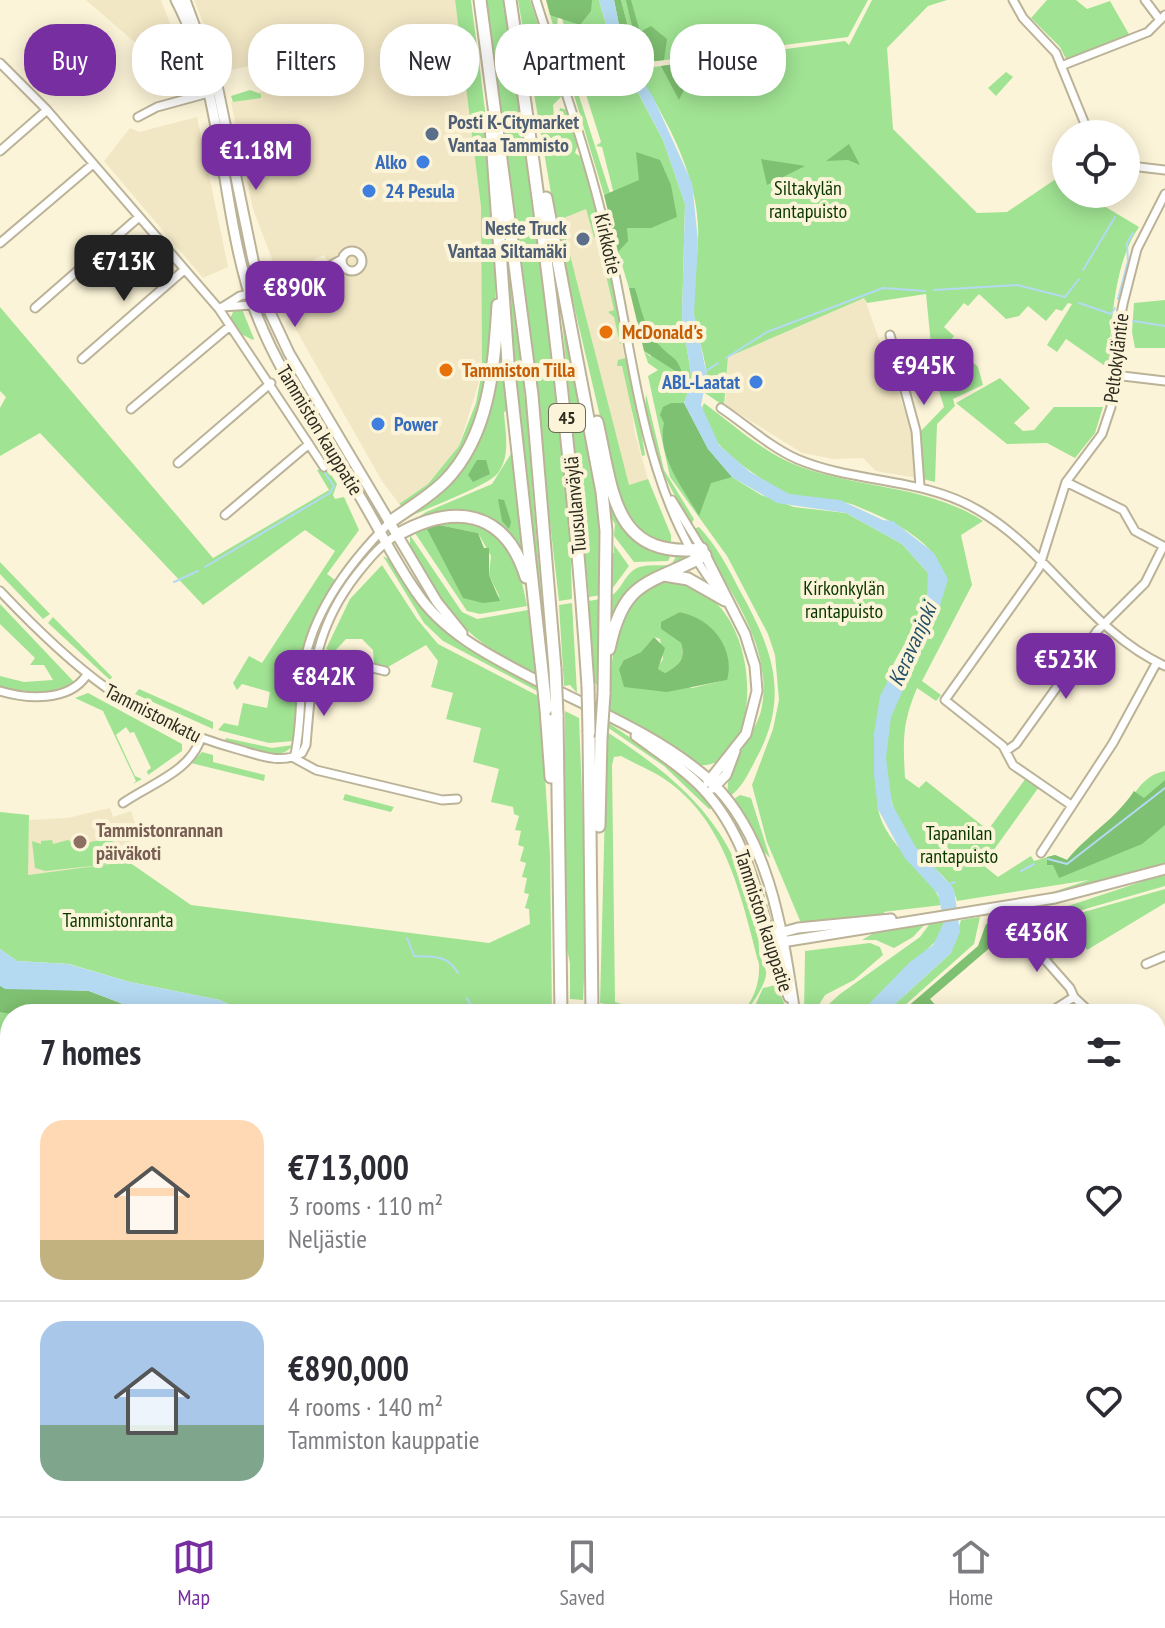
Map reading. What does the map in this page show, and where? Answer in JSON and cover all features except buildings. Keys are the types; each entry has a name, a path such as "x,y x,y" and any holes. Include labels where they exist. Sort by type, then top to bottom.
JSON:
{"highway":[{"name":"Tuusulanväylä","path":"480,0 532,395 555,669 551,712 561,1004"},
{"name":"Tuusulanväylä","path":"510,0 533,151 574,480 588,686 592,1004"},
{"path":"490,70 489,108 500,261 534,603 551,712"},
{"path":"533,151 545,188 580,363 606,531 599,857 593,886"},
{"path":"390,522 442,484 474,440 489,384 500,261"},
{"path":"580,363 618,505 631,531 658,549 698,554"},
{"path":"397,535 423,521 443,515 463,516 486,523 503,536 517,553 534,603"},
{"path":"605,674 624,603 637,589 698,554"},
{"path":"664,575 688,579 725,600"}],"main road":[{"name":"Tammiston kauppatie","path":"176,0 186,24"},
{"name":"Tammiston kauppatie","path":"185,0 192,24"},
{"name":"Tammiston kauppatie","path":"214,96 260,290 289,353 437,602 472,644"},
{"name":"Tammiston kauppatie","path":"214,96 249,293 278,359 386,542 430,610 472,644 620,725 710,786 741,822 758,856 780,931 793,1004"},
{"name":"Kirkkotie","path":"698,554 745,634 757,676 752,718 735,751 732,765 710,786"},
{"name":"Tammiston kauppatie","path":"710,786 743,852 792,1004"},
{"path":"770,938 782,942 905,919 1055,898 1165,869"},
{"path":"770,938 780,931 867,919 905,919"}],"street":[{"name":"Kirkkotie","path":"536,0 597,196 644,422 666,491 698,554"},
{"path":"1013,0 1023,18 1052,47 1083,120"},
{"path":"1061,66 1148,32 1162,18 1145,0"},
{"path":"0,63 47,110 220,308 324,467"},
{"path":"138,117 154,108 198,96"},
{"path":"0,151 47,110"},
{"path":"0,243 93,164"},
{"path":"1140,167 1165,170"},
{"name":"Peltokyläntie","path":"1006,751 945,700 1041,561 1066,482 1102,434 1111,407 1118,325 1137,249 1165,194"},
{"path":"35,308 139,217"},
{"path":"220,308 249,293 301,282 329,268 352,251 362,259 357,270 329,268"},
{"path":"342,259 346,270"},
{"path":"82,359 184,270"},
{"path":"220,308 266,304 291,293 301,282"},
{"path":"131,409 230,326"},
{"path":"890,335 916,431 924,487"},
{"path":"1114,375 1165,381"},
{"path":"178,463 271,383"},
{"path":"721,408 795,458 851,474 924,487 979,511 1041,561 1104,623 1161,664 1041,853"},
{"path":"225,515 309,444"},
{"path":"1066,482 1123,510 1135,531 1164,547 1141,588 1104,623 1016,744 1006,751 1017,768 1071,805"},
{"path":"294,758 306,651 333,592 390,522"},
{"path":"294,758 302,753 306,745 315,654 341,596 386,542 397,535"},
{"name":"Tammistonkatu","path":"0,591 86,676 122,701 201,738 280,760 294,758 316,770 442,800 457,799"},
{"path":"306,651 385,671"},
{"path":"0,691 47,696 70,690 86,676"},
{"path":"123,803 183,765 194,755 201,738"},
{"path":"1025,937 1081,1004"},
{"path":"1146,964 1165,956"},
{"path":"1063,1004 1074,997"}],"shaded area":[{"path":"86,0 161,0 170,24 132,24 132,40"},
{"path":"194,0 455,0 458,24 380,24 380,96 467,96 481,207 482,372 459,446 428,484 399,504 382,481 287,314 292,301 337,277 324,255 283,274 277,272 253,209 231,102 249,96 364,96 364,24 248,24 248,66 232,70 232,24 204,24"},
{"path":"197,117 228,267 203,278 104,161 130,128 139,132"},
{"path":"589,202 624,354 635,434 648,479 629,486 582,318 562,220"},
{"path":"864,297 913,434 917,478 876,471 863,458 833,459 802,453 725,405 728,357"},
{"name":"Tammistonrannan päiväkoti","path":"110,808 113,817 131,811 140,838 122,845 126,860 91,869 27,875 29,820 67,818"}],"green space":[{"path":"455,0 471,0 474,24 458,24"},
{"path":"485,0 504,0 508,24 495,24 495,71"},
{"path":"518,0 530,0 538,24 522,24"},
{"path":"546,0 592,0 591,11 581,24 577,24 550,15"},
{"name":"Kirkonkylän rantapuisto","path":"556,0 599,0 606,24 564,24"},
{"path":"614,0 621,0 627,24 619,24"},
{"name":"Siltakylän rantapuisto","path":"621,0 868,0 848,37 786,45 786,24 670,24 670,59 654,61 654,24 627,24"},
{"path":"626,0 631,0 638,24 632,24"},
{"name":"Siltakylän rantapuisto","path":"872,0 947,0 928,6 887,48 893,129 977,213 1007,212 1052,181 1052,208 1107,208 1139,227 1130,242 1119,276 1108,368 1066,339 1057,352 1047,345 1072,304 1068,303 1062,311 1056,309 1046,321 1028,306 1019,316 1006,319 979,294 968,306 964,303 944,327 954,336 950,341 978,367 983,385 953,399 955,406 937,424 935,482 923,479 919,433 944,407 934,375 926,294 867,303 864,298 728,357 724,406 705,393 707,374 694,314 698,219 689,175 651,96 654,96 654,67 670,65 670,96 786,96 786,49 845,41 849,45"},
{"path":"1047,0 1076,0 1087,9 1110,1 1130,36 1066,59 1060,47 1031,18"},
{"path":"550,15 558,16 557,24 553,24"},
{"path":"654,28 667,39 664,60 655,61"},
{"path":"479,65 495,228 496,291 492,350 482,403 464,448 437,481 402,506 399,504 428,484 459,446 476,403 482,371 481,207 467,96 479,96"},
{"path":"670,65 670,83 661,66"},
{"path":"1006,72 1013,77 996,96 988,88"},
{"path":"248,91 248,96 261,98 233,102 232,96"},
{"path":"498,96 518,96 544,267 569,499 572,599 559,601"},
{"path":"534,96 561,96 553,105 554,116 558,118 560,108 567,110 578,144 575,153 581,157 602,235 594,237 586,209 566,217 562,224 629,485 648,479 671,535 671,547 639,530 619,497 560,246"},
{"path":"574,96 579,96 610,193 604,195"},
{"name":"Kirkonkylän rantapuisto","path":"586,96 640,96 663,140 685,204 682,317 692,381 684,403 708,449 732,477 761,495 794,507 846,513 902,544 928,573 925,604 888,680 878,809 890,836 928,881 942,905 883,912 890,915 801,923 767,842 752,785 773,729 779,700 775,655 768,634 727,556 670,477 648,376 658,370 648,363 644,351 651,357 635,288 629,288 618,252 622,226 602,147 596,146 601,142"},
{"path":"849,144 860,165 848,160 826,161"},
{"path":"636,152 660,160 671,185 677,217 651,228 627,228 628,241 618,252 604,195 639,180"},
{"path":"761,159 805,166 767,185"},
{"path":"502,202 526,407 542,604 538,605 515,406"},
{"path":"601,254 607,258 625,340 620,344 614,317 608,312 614,310"},
{"path":"557,269 601,512 601,595 589,597"},
{"path":"629,288 635,288 651,334 677,361 683,376 644,351"},
{"path":"1165,300 1165,348 1135,348 1132,332 1134,303"},
{"path":"0,307 213,558 329,490 317,470 327,468 337,484 333,495 335,499 344,497 359,530 327,574 335,580 306,641 294,741 269,743 218,730 224,723 238,726 243,703 267,708 270,692 242,684 237,690 233,683 249,656 262,663 335,551 305,530 203,605 40,433 0,456 0,408 6,397 0,391"},
{"path":"242,309 253,340 239,333 230,319 233,312"},
{"path":"1127,311 1125,372 1119,371 1117,363"},
{"path":"501,326 507,411 504,412 506,443 502,466 493,478 483,484 407,518 468,458"},
{"path":"625,358 630,363 645,455 642,456 622,366 617,366 618,360"},
{"path":"1000,378 1030,408 1014,423 1023,431 1034,430 1054,407 1103,407 1095,433 1075,458 1047,443 1007,444 956,403"},
{"path":"646,394 664,470 694,519 691,525 666,478 653,446 648,429"},
{"path":"671,403 684,403 708,449 732,477 711,483 699,516 673,472 664,448 664,423 660,415 663,407"},
{"name":"Tapanilan rantapuisto","path":"704,403 751,439 788,462 824,474 940,500 983,521 961,535 972,585 922,681 941,695 936,701 917,688 906,722 904,753 905,778 919,788 926,781 988,830 1026,778 1039,787 983,865 998,877 1031,856 1034,861 1055,855 1067,860 1121,812 1148,778 1165,771 1165,863 1041,896 1089,880 957,901 948,882 913,846 904,832 892,801 886,768 887,734 892,710 923,644 931,618 939,574 936,559 914,536 875,514 846,503 797,497 763,480 732,456 707,429 702,415"},
{"path":"599,443 613,496 628,528 639,541 653,550 671,555 668,561 634,562 614,536 615,524 610,516"},
{"path":"512,452 524,559 495,525 435,514 410,523 426,512 492,484"},
{"path":"477,460 486,460 490,474 473,482 468,475"},
{"path":"498,499 504,500 511,522 509,529 502,521"},
{"path":"439,520 478,527 492,533 511,552 527,606 480,614 467,611 413,530","holes":["434,524 478,533 491,556 489,575 500,598"]},
{"path":"434,524 478,533 484,548 489,548 489,575 500,601 483,603 463,598 427,529"},
{"path":"699,527 721,556 750,610 773,671 773,712 767,734 745,779 729,797 728,787 734,764 759,717 763,682 753,636 731,591 693,529"},
{"path":"410,535 462,612 477,619 528,610 537,676 475,637 449,610 410,550"},
{"path":"614,545 629,566 609,593 611,553 614,553"},
{"path":"677,555 690,558 655,574 609,632 609,597 629,574 641,567 671,565"},
{"path":"383,556 395,563 459,640 539,687 539,692 443,641 424,623"},
{"path":"0,562 50,614 43,619 0,574"},
{"name":"Tammistonranta","path":"382,565 417,619 438,644 540,697 550,855 552,1004 228,1004 130,982 69,964 17,961 0,949 0,812 29,815 28,875 111,864 45,871 35,868 32,841 41,844 41,841 52,840 53,844 68,840 78,845 112,837 116,860 112,863 126,860 191,905 489,943 530,924 529,909 525,908 529,894 524,893 527,878 522,877 526,863 520,861 524,847 518,845 521,831 515,830 519,816 514,814 513,807 491,802 499,769 473,762 481,728 446,719 453,693 431,687 438,661 426,645 388,667 374,665 373,650 362,639 346,639 334,652 326,649 350,599"},
{"path":"668,581 701,591 725,614 740,644 747,678 746,712 737,740 721,759 699,765 608,712 617,633 634,599 648,588","holes":["680,612 711,628 724,646 728,668 726,680 692,688 624,660 641,652 654,637 660,639 663,659 657,669 665,673 670,670 680,661 683,653 681,643 661,629"]},
{"path":"600,599 599,687 594,682 589,601"},
{"path":"572,603 577,693 570,685 564,686 559,605"},
{"path":"0,604 75,683 45,693 0,688 0,676 24,682 53,680 44,665 30,665 35,658 0,624"},
{"path":"680,612 702,621 718,636 728,657 727,680 667,692 624,687 619,669 624,660 641,652 654,637 665,648 658,669 665,673 680,661 683,653 681,643 661,629 661,622"},
{"path":"53,617 112,677 110,680 48,623"},
{"path":"139,689 213,722 213,729 135,694"},
{"path":"88,693 182,744 182,751 148,775 147,771 151,768 134,732 130,733 126,727 116,735 135,776 142,779 133,784 136,781 103,711 75,698"},
{"path":"565,711 579,718 587,921 583,1000 570,999 570,963 565,940"},
{"path":"607,722 665,761 714,808 709,809 664,766 607,727"},
{"path":"607,732 673,780 709,818 723,839 736,863 753,912 766,976 755,1000 749,1004 755,991 759,964 730,865 706,820 670,783 621,756 614,757 615,1002 622,1004 600,1003"},
{"path":"226,738 272,748 293,745 287,751 270,754 224,742"},
{"path":"202,752 213,755 213,762 265,775 264,781 191,763"},
{"path":"1165,780 1165,825 1142,844 1059,878 1053,865 1047,865 1047,857 1055,855 1067,860 1134,791 1144,798"},
{"path":"345,794 394,807 391,812 343,800"},
{"path":"740,795 751,798 770,858 758,846 731,801"},
{"path":"1165,874 1165,886 1061,916 1036,917 1059,919 1165,889 1165,903 1087,950 1079,939 1051,961 1014,922 1031,917 1012,921 986,916 1065,907"},
{"path":"980,917 974,944 906,1004 895,1004 951,953 961,920"},
{"path":"931,922 944,922 941,936 871,1004 829,1004 840,994 920,937"},
{"path":"926,923 913,937 894,948 876,940 862,940 877,931"},
{"path":"986,924 1013,928 930,999 934,1004 911,1004 978,946"},
{"path":"870,943 880,947 883,955 854,980 825,995 820,1004 804,1004 805,951"},
{"path":"776,985 785,1004 756,1004 763,988"},
{"path":"0,986 96,1004 0,1004"},
{"path":"0,986 89,991 123,1004 0,1004"}],"water":[{"path":"599,0 614,0 619,24 606,24"},
{"name":"Keravanjoki","path":"640,96 653,97 692,183 698,241 694,314 707,376 701,405 719,445 750,472 789,494 840,500 883,520 893,521 934,553 948,579 938,612 891,717 886,758 892,804 915,846 954,889 960,932 951,953 895,1004 869,1004 910,962 933,945 944,922 938,894 904,857 878,809 874,775 874,734 880,696 917,627 927,595 928,573 902,544 846,513 777,503 732,477 708,449 684,403 692,381 682,317 685,204 663,140"},
{"path":"0,949 17,961 68,964 130,982 228,1004 123,1004 89,991 5,989 0,986"}],"waterway":[{"path":"1083,270 1115,217"},
{"path":"1118,299 1128,261 1127,243 1133,233"},
{"path":"934,290 1017,285 1065,297 1079,279"},
{"path":"726,358 767,332 883,288 925,291"},
{"path":"1079,303 1111,314 1115,308"},
{"path":"1133,321 1165,326"},
{"path":"706,371 718,363"},
{"path":"205,567 330,493 334,486 322,469"},
{"path":"174,582 198,571"},
{"path":"1048,859 1067,864 1165,788"},
{"path":"1021,871 1034,864"},
{"path":"950,884 955,882"},
{"path":"407,938 414,956 444,960 458,973"},
{"path":"467,998 470,1004"}],"place":[{"name":"Posti K-Citymarket Vantaa Tammisto","path":"432,134"},
{"name":"Alko","path":"423,162"},
{"name":"24 Pesula","path":"369,191"},
{"name":"Neste Truck Vantaa Siltamäki","path":"583,239"},
{"name":"McDonald's","path":"606,332"},
{"name":"Tammiston Tilla","path":"446,370"},
{"name":"ABL-Laatat","path":"756,382"},
{"name":"Power","path":"378,424"},
{"name":"Tammistonrannan päiväkoti","path":"80,842"}]}
